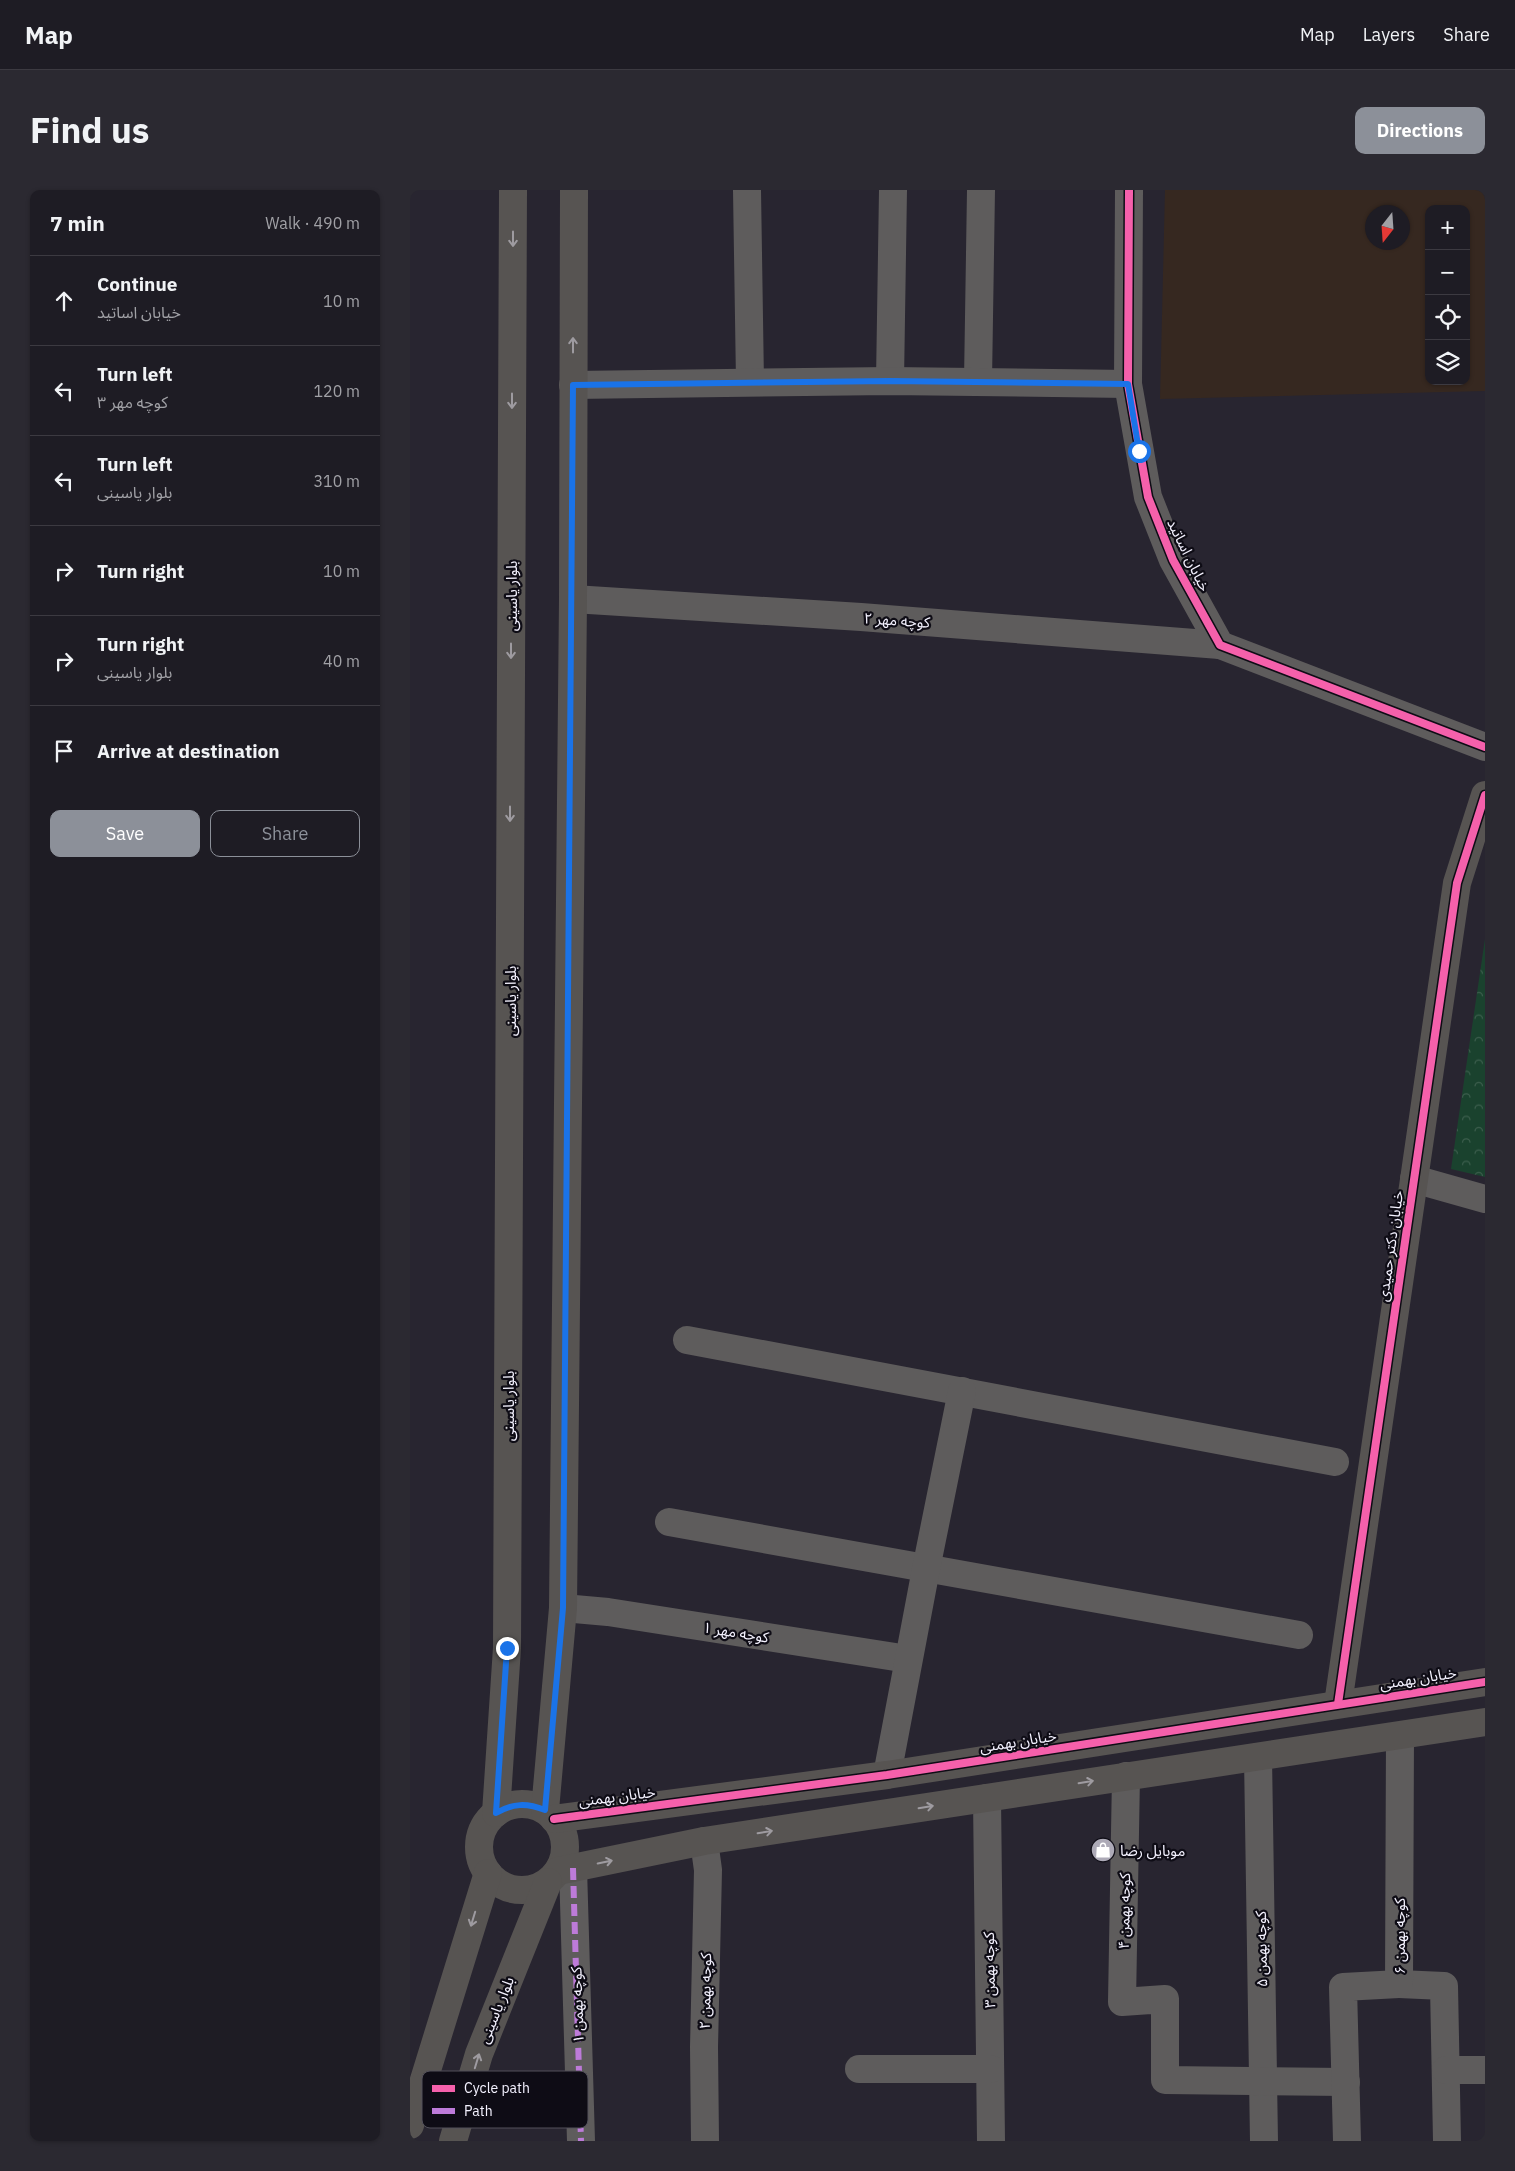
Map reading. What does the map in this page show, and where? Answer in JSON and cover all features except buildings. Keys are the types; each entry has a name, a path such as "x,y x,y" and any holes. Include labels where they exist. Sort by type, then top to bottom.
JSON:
{"main road":[{"name":"بلوار یاسینی","path":"496,1813 507,1638 513,190"},
{"path":"549,1814 563,1608 573,599 574,190"},
{"name":"خیابان دکتر حمیدی","path":"1338,1704 1457,884 1485,795"},
{"name":"خیابان بهمنی","path":"549,1814 887,1775 1485,1682"},
{"path":"559,1874 564,1859 565,1844 562,1831 549,1814 533,1806 520,1804 507,1806 487,1822 481,1834 479,1848 481,1861 488,1873 497,1882 516,1889 536,1888 559,1874 704,1841 1485,1722"},
{"path":"426,2071 488,1873"},
{"name":"بلوار یاسینی","path":"473,2071 478,2054 559,1874"},
{"path":"410,2124 422,2085"},
{"name":"بلوار یاسینی","path":"453,2141 457,2128"}],"street":[{"path":"747,190 750,382"},
{"path":"890,381 893,190"},
{"path":"978,381 982,190"},
{"name":"خیابان اساتید","path":"1129,190 1128,384 1148,497 1173,560 1220,645"},
{"path":"573,385 890,381 1128,384"},
{"name":"کوچه مهر ۲","path":"573,599 861,617 1220,645"},
{"path":"1220,645 1485,747"},
{"path":"1414,1179 1485,1199"},
{"path":"687,1340 1336,1462"},
{"path":"887,1775 908,1659 962,1391"},
{"path":"669,1522 1299,1635"},
{"name":"کوچه مهر ۱","path":"563,1608 608,1612 908,1659"},
{"name":"کوچه بهمن ۶","path":"1347,2141 1343,1987 1399,1984 1400,1736"},
{"name":"کوچه بهمن ۵","path":"1258,1757 1264,2141"},
{"name":"کوچه بهمن ۴","path":"1126,1776 1122,2002 1165,2000 1166,2080 1264,2081"},
{"name":"کوچه بهمن ۳","path":"987,1798 991,2141"},
{"name":"کوچه بهمن ۲","path":"704,1841 708,1870 704,2141"},
{"name":"کوچه بهمن ۱","path":"559,1874 576,2071"},
{"path":"1399,1984 1444,1986 1447,2141"},
{"path":"859,2069 990,2070"},
{"path":"1446,2070 1485,2070"},
{"path":"1264,2081 1346,2082"},
{"name":"کوچه بهمن ۱","path":"581,2128 582,2141"}],"shaded area":[{"path":"1165,190 1485,190 1485,391 1160,399"}],"green space":[{"path":"1485,939 1485,1177 1451,1169"}],"marked path":[{"path":"573,1868 579,2071"},
{"path":"581,2128 581,2141"}],"cycle path":[{"path":"1129,190 1128,384 1148,497 1173,560 1220,645 1485,747"},
{"path":"1338,1704 1457,883 1485,795"},
{"path":"554,1819 887,1775 1485,1682"}],"place":[{"name":"موبایل رضا","path":"1103,1850"}],"route":[{"path":"507,1648 496,1813 507,1806 520,1804 545,1810 563,1608 573,599 573,385 890,381 1128,384 1139,451"}]}
